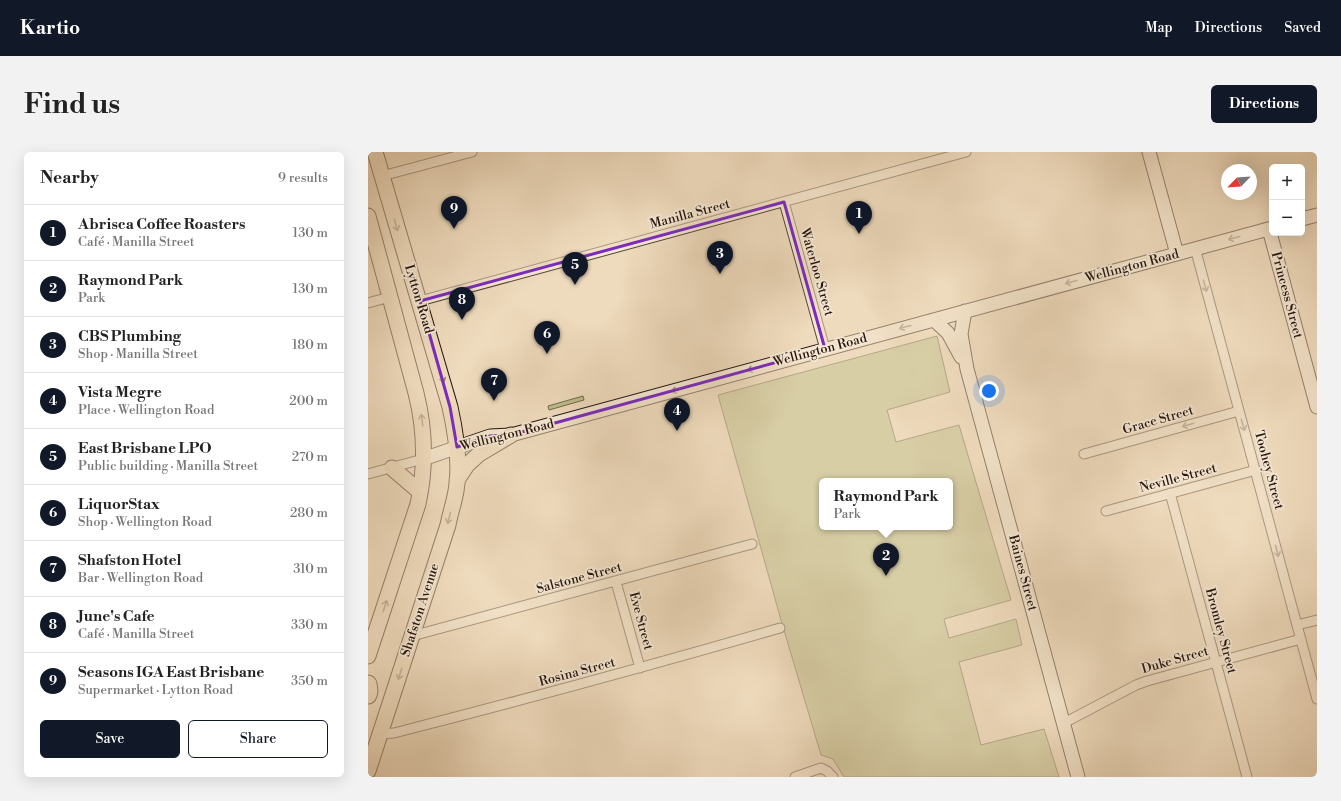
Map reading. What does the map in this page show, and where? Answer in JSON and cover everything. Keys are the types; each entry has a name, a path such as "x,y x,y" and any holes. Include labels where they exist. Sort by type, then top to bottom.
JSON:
{"highway":[{"path":"368,684 368,695"}],"main road":[{"name":"Lytton Road","path":"375,152 450,407 455,426 457,447"},
{"path":"1149,152 1177,254"},
{"path":"1305,218 1317,215"},
{"name":"Lytton Road","path":"368,216 420,410 424,441 423,459"},
{"name":"Wellington Road","path":"423,459 490,436 511,435 1269,229"},
{"name":"Princess Street","path":"1273,236 1317,407"},
{"name":"Baines Street","path":"965,311 961,334 967,369 1078,777"},
{"name":"Baines Street","path":"934,320 950,337 967,369"},
{"path":"457,480 467,465 479,454 511,435"},
{"name":"Shafston Avenue","path":"368,771 448,525 456,491 457,447"},
{"path":"368,656 412,522 420,492 423,459"},
{"path":"392,468 420,492"}],"street":[{"path":"382,176 472,152"},
{"name":"Manilla Street","path":"420,301 966,152"},
{"name":"Waterloo Street","path":"784,202 825,349"},
{"name":"Toohey Street","path":"1196,248 1317,699"},
{"path":"368,303 390,297"},
{"name":"Grace Street","path":"1084,454 1239,411"},
{"name":"Wellington Road","path":"368,474 423,459"},
{"name":"Neville Street","path":"1106,511 1256,470"},
{"name":"Bromley Street","path":"1170,493 1247,777"},
{"name":"Salstone Street","path":"412,636 752,544"},
{"name":"Eve Street","path":"616,582 640,668"},
{"path":"1297,625 1317,620"},
{"name":"Rosina Street","path":"380,734 402,731 640,668 780,628"},
{"name":"Duke Street","path":"1064,723 1136,685 1147,681 1301,639"},
{"path":"795,777 821,768 833,777"}],"highlighted area":[{"path":"784,202 825,349 511,435 490,436 457,447 450,407 420,301"}],"green space":[{"path":"937,336 950,392 887,410 896,442 959,425 1011,600 944,619 949,638 1016,619 1022,645 959,662 981,745 1044,729 1059,777 844,777 833,759 821,755 781,620 718,395"},
{"path":"583,396 584,400 549,410 548,406"}],"place":[{"name":"Seasons IGA East Brisbane","path":"454,229"},
{"name":"Abrisca Coffee Roasters","path":"859,234"},
{"name":"CBS Plumbing","path":"720,274"},
{"name":"East Brisbane LPO","path":"575,285"},
{"name":"June's Cafe","path":"462,320"},
{"name":"LiquorStax","path":"547,354"},
{"name":"Shafston Hotel","path":"494,401"},
{"name":"Vista Megre","path":"677,431"},
{"name":"Raymond Park","path":"886,576"}]}
